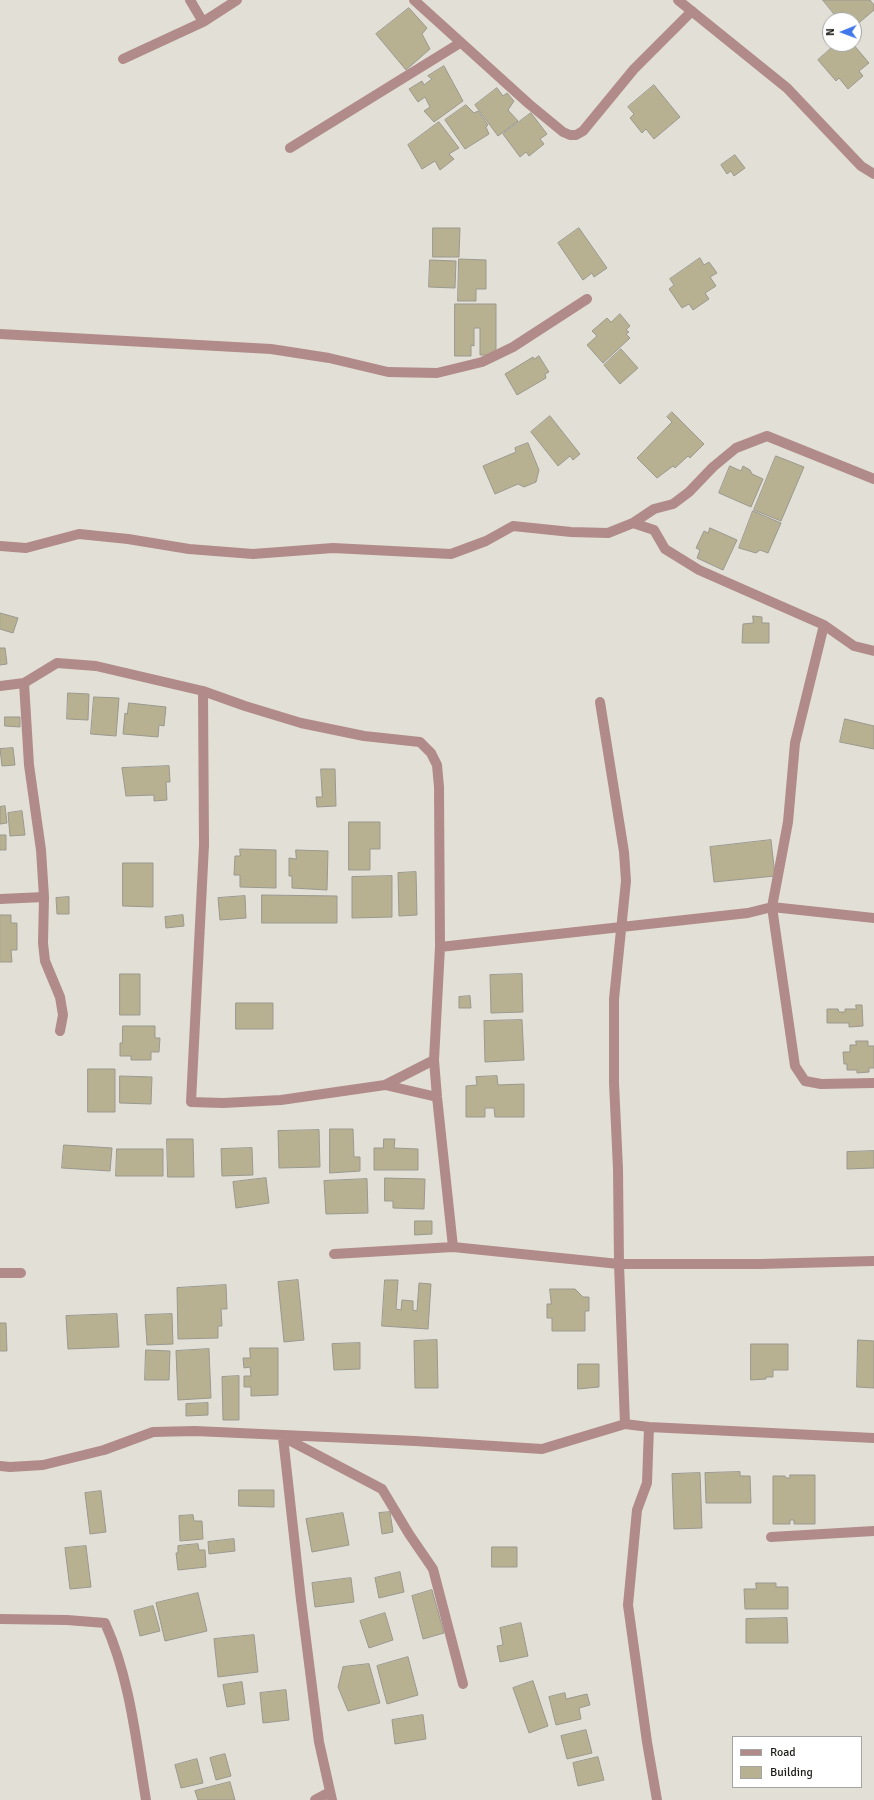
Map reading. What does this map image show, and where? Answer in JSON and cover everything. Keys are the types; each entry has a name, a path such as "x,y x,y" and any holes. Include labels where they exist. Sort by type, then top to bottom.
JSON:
{"street":[{"path":"190,0 203,22"},
{"path":"123,59 203,22 238,0"},
{"path":"414,0 529,104 563,132 576,136 583,131 634,69 692,11"},
{"path":"678,0 787,88 861,166 874,174"},
{"path":"290,148 460,43"},
{"path":"1,332 271,349 329,358 388,372 437,373 482,362 513,347 587,300"},
{"path":"0,546 26,548 79,534 128,539 189,549 253,554 333,548 451,554 486,541 513,526 571,532 608,533 633,523 654,508 673,504 684,496 713,467 736,448 767,436 874,479"},
{"path":"633,523 654,530 665,549 699,570 824,625 854,646 874,651"},
{"path":"824,625 795,743 788,822 772,907 795,1066 806,1081 821,1084 874,1083"},
{"path":"0,686 24,683 57,663 96,666 203,691 245,706 301,723 364,736 420,742 431,753 436,766 439,787 440,947 434,1060 453,1247"},
{"path":"24,683 29,765 41,850 44,897 43,943 45,961 60,997 63,1015 60,1031"},
{"path":"203,691 204,845 191,1102 223,1103 281,1100 385,1085 434,1060"},
{"path":"600,702 624,852 626,881 614,999 614,1082 625,1424"},
{"path":"0,899 44,897"},
{"path":"440,947 748,913 772,907 874,918"},
{"path":"385,1085 437,1097"},
{"path":"334,1254 453,1247 619,1264 760,1264 874,1261"},
{"path":"0,1273 21,1273"},
{"path":"0,1466 10,1468 44,1465 104,1450 153,1432 195,1432 283,1437 415,1441 542,1449 625,1424 649,1427 874,1438"},
{"path":"649,1427 647,1483 637,1510 628,1605 646,1742 657,1800"},
{"path":"283,1437 382,1489 409,1534 433,1568 463,1684"},
{"path":"283,1437 300,1600 320,1742 331,1796 315,1800"},
{"path":"771,1537 874,1531"},
{"path":"0,1619 67,1620 105,1623 126,1688 146,1800"}],"building":[{"path":"823,0 870,0 874,5 874,10 862,20 862,12 833,12"},
{"path":"409,8 427,28 422,34 430,49 406,70 376,34"},
{"path":"827,52 860,52 869,63 859,71 863,76 848,89 839,78 836,81 818,60"},
{"path":"444,66 463,101 434,122 424,111 430,107 425,97 418,102 409,89 422,81 424,85 432,79 428,76"},
{"path":"654,85 680,117 654,139 646,129 642,133 630,118 634,114 628,107"},
{"path":"497,88 503,96 507,93 514,101 508,110 518,121 498,136 475,105"},
{"path":"466,105 474,113 478,111 488,125 486,127 489,134 465,149 445,120"},
{"path":"531,113 547,134 540,139 544,144 529,156 526,152 520,157 503,134"},
{"path":"439,122 459,148 449,154 454,159 440,170 435,161 422,169 408,145"},
{"path":"735,155 745,168 734,176 731,171 727,174 721,165"},
{"path":"433,228 460,228 459,257 433,257"},
{"path":"579,228 607,268 594,277 592,273 583,280 558,243"},
{"path":"700,258 704,265 709,262 717,273 710,277 716,286 705,293 709,299 693,310 689,304 682,308 669,289 674,285 670,279"},
{"path":"459,259 486,260 486,289 476,289 476,301 458,301"},
{"path":"430,260 456,261 455,288 429,287"},
{"path":"455,304 496,304 496,355 480,355 480,328 474,328 474,346 471,345 471,356 455,356"},
{"path":"620,314 630,326 626,330 629,332 626,334 630,338 603,363 587,345 597,336 592,331 607,318 611,322"},
{"path":"621,349 638,368 620,384 604,365"},
{"path":"539,356 549,372 545,374 546,378 517,395 505,374 533,357 534,359"},
{"path":"672,412 704,444 690,458 688,456 675,468 673,466 657,478 637,458 672,422 667,417"},
{"path":"550,416 580,454 573,460 570,456 558,466 531,432"},
{"path":"528,443 539,470 536,482 524,487 518,484 495,494 483,466 516,452 515,448"},
{"path":"776,456 804,467 781,521 754,510"},
{"path":"730,466 741,471 743,466 750,470 752,474 763,479 751,507 719,493"},
{"path":"753,511 781,523 768,553 760,550 756,553 739,548"},
{"path":"710,528 737,540 723,570 697,558 700,550 696,548 704,531 708,533"},
{"path":"0,613 18,618 13,633 0,629"},
{"path":"753,616 762,617 762,623 769,623 769,643 742,643 743,624 753,623"},
{"path":"0,648 5,648 7,664 0,665"},
{"path":"68,693 89,694 88,720 67,719"},
{"path":"94,697 119,698 116,736 91,734"},
{"path":"129,703 166,707 164,726 159,725 158,737 123,734 125,713 127,714"},
{"path":"5,717 20,717 20,727 5,726"},
{"path":"845,719 874,726 874,749 840,742"},
{"path":"13,748 15,765 2,766 0,749"},
{"path":"169,766 170,782 166,782 167,800 154,801 154,795 126,796 122,768"},
{"path":"321,769 335,769 336,806 317,807 316,797 322,797"},
{"path":"5,806 7,823 0,824 0,807"},
{"path":"22,811 25,835 10,836 8,813"},
{"path":"349,822 380,822 380,849 370,849 370,870 349,870"},
{"path":"0,835 6,835 6,850 0,850"},
{"path":"771,840 775,876 714,882 710,847"},
{"path":"240,849 276,850 276,888 240,887 240,875 234,875 235,856 240,856"},
{"path":"296,850 328,851 327,890 292,888 292,876 289,876 289,858 296,859"},
{"path":"123,863 153,863 153,907 123,906"},
{"path":"416,872 417,915 399,916 398,873"},
{"path":"392,876 392,917 352,918 352,877"},
{"path":"262,895 337,896 337,923 262,923"},
{"path":"245,896 246,918 220,920 218,898"},
{"path":"69,897 69,914 57,914 56,898"},
{"path":"0,915 11,915 11,923 17,923 17,950 11,950 12,962 0,962"},
{"path":"183,915 184,926 166,928 165,917"},
{"path":"120,974 140,974 140,1015 120,1015"},
{"path":"522,974 523,1012 491,1013 490,975"},
{"path":"470,996 471,1008 459,1008 459,997"},
{"path":"236,1003 273,1003 273,1029 236,1029"},
{"path":"856,1005 862,1005 863,1026 849,1027 849,1023 827,1023 827,1009 838,1009 839,1012 845,1012 845,1009 856,1009"},
{"path":"522,1020 524,1060 485,1062 484,1021"},
{"path":"123,1026 155,1026 155,1038 160,1038 159,1052 151,1052 151,1060 131,1060 131,1056 120,1056 120,1043 122,1043"},
{"path":"856,1041 868,1041 868,1046 874,1046 874,1068 869,1068 869,1072 857,1073 857,1070 847,1070 847,1064 844,1064 843,1052 850,1052 850,1045 856,1045"},
{"path":"88,1069 115,1069 115,1112 88,1112"},
{"path":"120,1076 152,1077 151,1104 120,1103"},
{"path":"497,1076 498,1085 524,1084 524,1117 495,1117 494,1108 485,1108 485,1117 466,1117 466,1086 477,1085 476,1077"},
{"path":"330,1129 353,1129 354,1157 360,1157 360,1171 330,1173"},
{"path":"319,1130 320,1167 279,1168 278,1131"},
{"path":"167,1139 193,1139 194,1177 168,1177"},
{"path":"384,1139 395,1139 394,1148 418,1149 418,1170 374,1170 374,1148 383,1148"},
{"path":"64,1145 112,1148 110,1171 62,1168"},
{"path":"252,1148 253,1175 222,1176 221,1149"},
{"path":"117,1149 163,1149 163,1176 116,1176"},
{"path":"874,1151 874,1168 847,1169 847,1152"},
{"path":"266,1178 269,1203 236,1208 233,1182"},
{"path":"385,1178 425,1179 424,1209 393,1208 393,1201 385,1201"},
{"path":"367,1179 368,1213 326,1214 324,1181"},
{"path":"415,1221 432,1221 432,1234 415,1235"},
{"path":"298,1280 304,1340 284,1342 278,1282"},
{"path":"385,1280 398,1280 396,1309 401,1310 402,1300 413,1301 413,1310 417,1311 419,1283 431,1284 428,1329 382,1326"},
{"path":"226,1285 227,1309 221,1309 222,1326 218,1326 218,1338 178,1339 177,1288"},
{"path":"550,1289 575,1289 583,1297 589,1297 589,1311 585,1311 585,1331 552,1331 552,1318 547,1318 547,1304 551,1304"},
{"path":"117,1314 119,1347 68,1349 66,1316"},
{"path":"172,1314 173,1344 147,1345 145,1315"},
{"path":"0,1323 6,1323 7,1351 0,1351"},
{"path":"437,1340 438,1388 415,1388 414,1341"},
{"path":"858,1340 874,1341 874,1388 857,1387"},
{"path":"360,1343 360,1369 334,1370 332,1344"},
{"path":"751,1344 788,1344 788,1370 773,1370 773,1377 751,1380"},
{"path":"250,1348 278,1348 278,1395 251,1396 251,1387 244,1387 244,1376 251,1376 250,1367 244,1368 243,1358 250,1358"},
{"path":"209,1349 211,1398 178,1400 176,1351"},
{"path":"146,1350 170,1351 169,1380 145,1380"},
{"path":"578,1364 599,1364 599,1387 578,1389"},
{"path":"239,1376 239,1420 223,1420 222,1377"},
{"path":"208,1403 208,1415 186,1416 186,1404"},
{"path":"740,1472 740,1476 750,1476 751,1503 706,1503 705,1473"},
{"path":"700,1473 702,1528 674,1529 672,1474"},
{"path":"790,1475 815,1475 815,1524 794,1524 794,1520 790,1520 790,1524 773,1524 773,1476 785,1476 786,1478 790,1478"},
{"path":"239,1490 274,1490 274,1507 239,1506"},
{"path":"101,1491 106,1532 90,1534 85,1493"},
{"path":"390,1512 393,1532 382,1534 379,1513"},
{"path":"343,1513 349,1545 312,1552 306,1519"},
{"path":"193,1515 194,1521 202,1521 203,1539 180,1541 179,1516"},
{"path":"234,1539 235,1551 209,1554 208,1542"},
{"path":"198,1544 199,1550 205,1550 206,1567 178,1570 176,1553 178,1553 178,1546"},
{"path":"86,1546 91,1587 70,1589 65,1548"},
{"path":"492,1547 517,1547 517,1567 492,1567"},
{"path":"400,1572 404,1592 379,1598 375,1578"},
{"path":"351,1578 354,1602 315,1607 312,1583"},
{"path":"756,1583 776,1583 776,1587 788,1587 788,1609 745,1609 744,1589 756,1589"},
{"path":"432,1590 444,1633 423,1639 412,1596"},
{"path":"198,1593 207,1631 165,1641 156,1603"},
{"path":"153,1606 160,1631 140,1636 134,1611"},
{"path":"385,1613 393,1640 369,1648 360,1621"},
{"path":"787,1618 788,1643 746,1643 746,1619"},
{"path":"521,1623 528,1656 500,1662 497,1646 503,1645 500,1628"},
{"path":"254,1635 258,1672 218,1677 214,1639"},
{"path":"408,1657 418,1695 387,1704 377,1666"},
{"path":"369,1664 380,1703 348,1711 338,1687 343,1667"},
{"path":"533,1681 548,1726 529,1733 513,1688"},
{"path":"242,1682 245,1704 227,1707 223,1685"},
{"path":"286,1690 289,1720 263,1723 260,1693"},
{"path":"565,1693 566,1699 587,1694 590,1705 579,1708 581,1719 556,1725 549,1697"},
{"path":"423,1715 426,1739 395,1744 392,1720"},
{"path":"586,1730 592,1753 567,1759 561,1736"},
{"path":"225,1754 231,1776 216,1780 210,1758"},
{"path":"598,1757 604,1780 578,1786 573,1763"},
{"path":"197,1759 203,1783 181,1788 175,1765"},
{"path":"230,1782 235,1800 198,1800 195,1791"}]}
